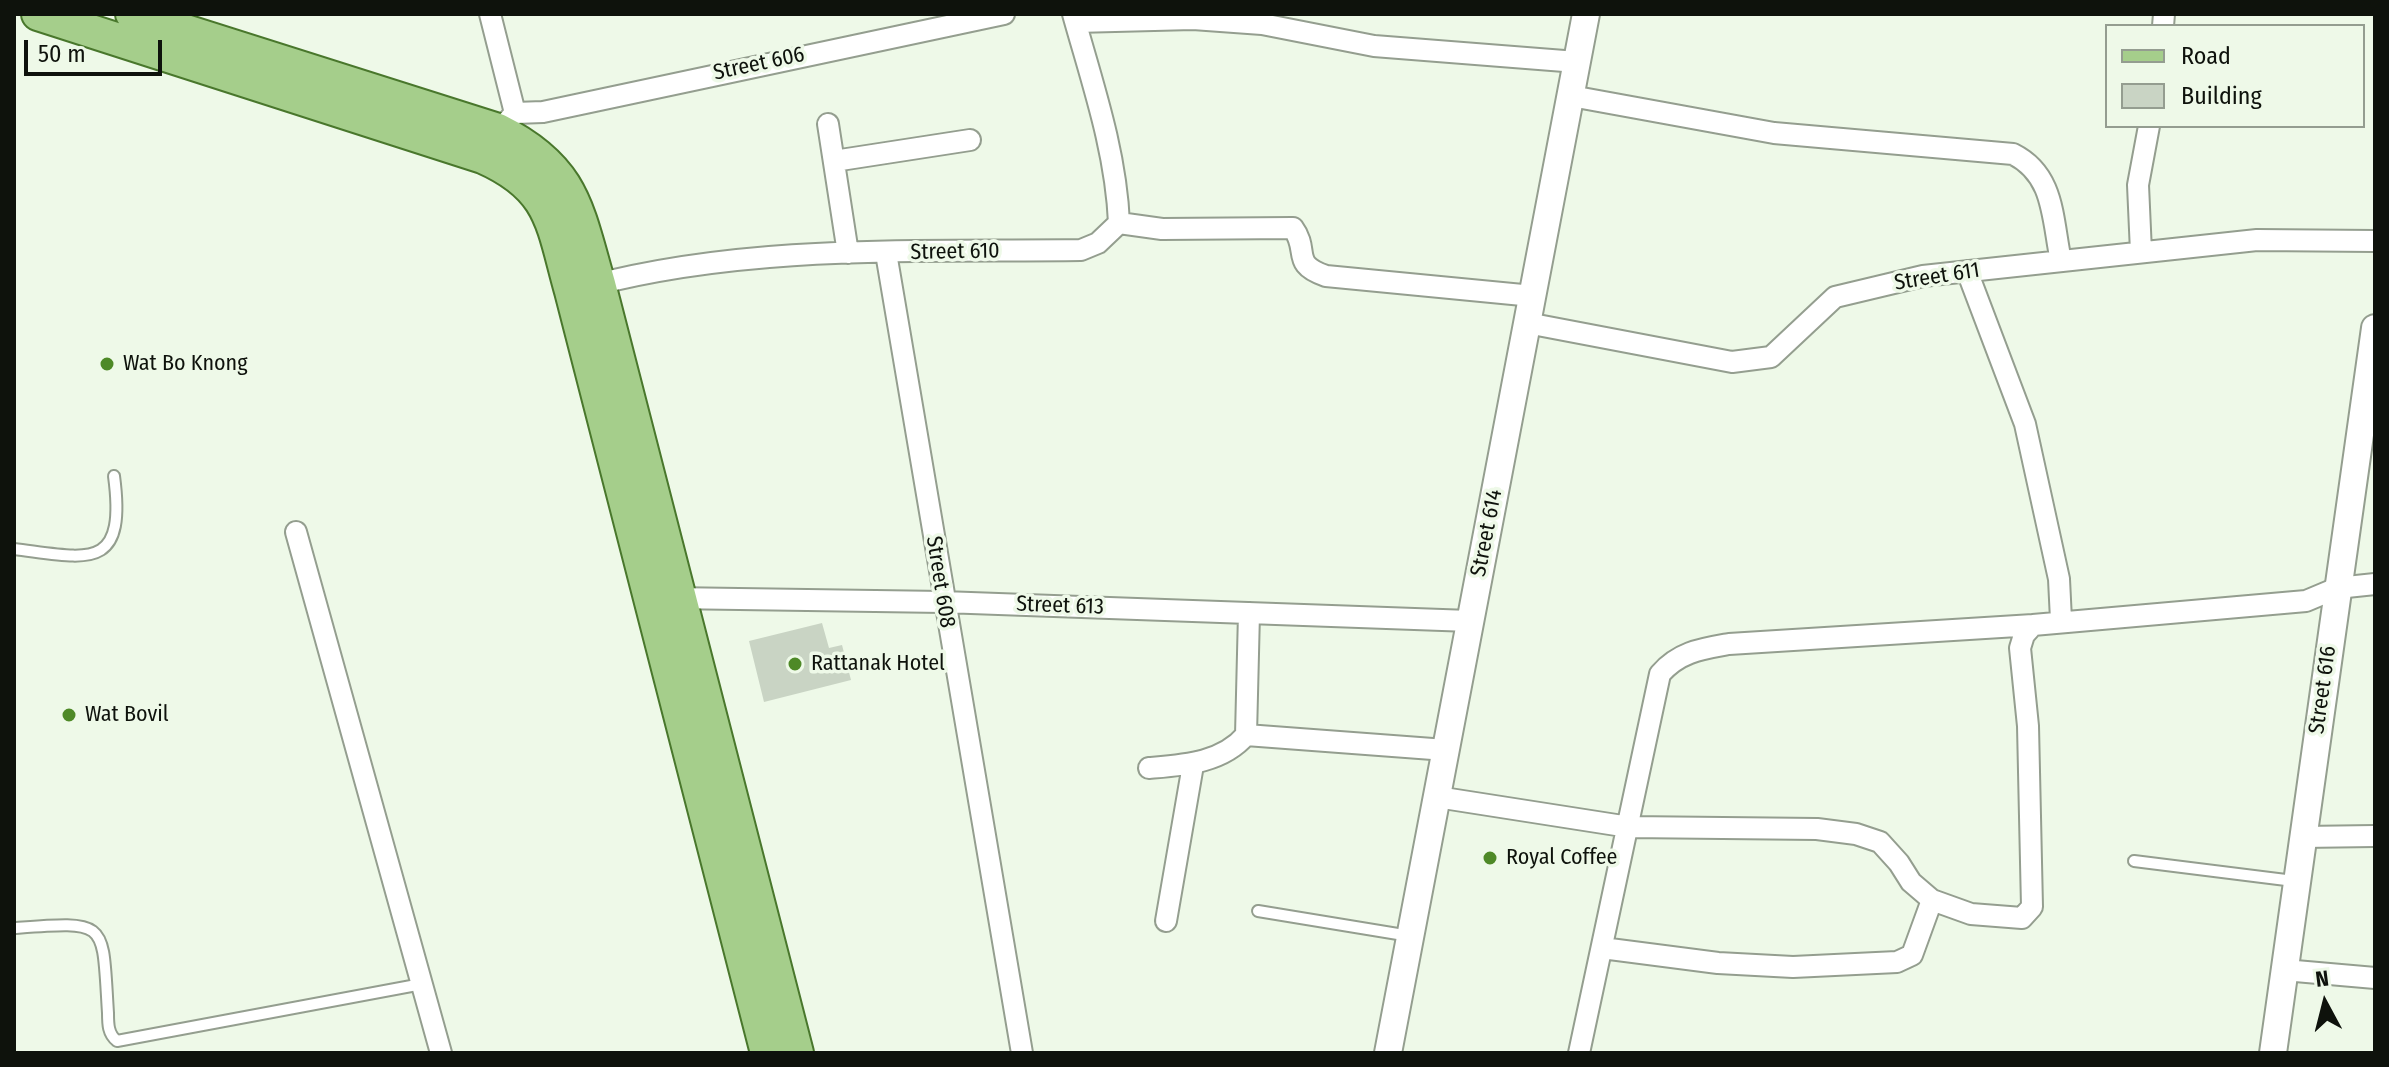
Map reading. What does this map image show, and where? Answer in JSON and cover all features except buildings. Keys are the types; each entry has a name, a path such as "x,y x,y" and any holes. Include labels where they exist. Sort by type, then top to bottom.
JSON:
{"main road":[{"path":"38,14 499,133"},
{"path":"132,14 499,133 515,172 540,197 585,288 665,599 767,1053"},
{"path":"665,599 797,1053"}],"street":[{"path":"490,14 499,133"},
{"name":"Street 606","path":"499,133 543,112 642,88 1004,14"},
{"name":"Street 614","path":"1388,1053 1586,14"},
{"path":"1533,296 1326,276 1310,270 1302,262 1298,235 1293,228 1162,229 1119,223 1118,194 1093,75 1074,18 1242,18 1374,46 1577,62"},
{"path":"1571,96 1774,133 2013,154 2033,164 2044,180 2061,261"},
{"path":"828,124 848,253"},
{"path":"2141,252 2138,185 2149,128"},
{"path":"834,161 970,140"},
{"name":"Street 610","path":"585,288 713,261 848,253 1081,250 1098,243 1119,223"},
{"name":"Street 611","path":"1527,323 1732,362 1771,357 1835,297 1923,276 2257,240 2375,241"},
{"name":"Street 608","path":"886,253 1022,1053"},
{"path":"1967,271 2025,424 2059,579 2061,620"},
{"name":"Street 616","path":"2273,1053 2337,588 2367,438 2375,328"},
{"path":"296,532 441,1053"},
{"path":"1579,1053 1660,674 1672,660 1692,651 1729,644 2033,625 2061,620 2306,601 2337,588 2375,584"},
{"name":"Street 613","path":"665,599 943,602 1470,621"},
{"path":"1149,768 1193,765 1234,749 1246,735 1249,613"},
{"path":"1437,797 1629,827 1817,829 1856,834 1880,842 1911,882 1932,900 1971,914 2022,918 2032,907 2028,726 2020,648 2024,635 2033,625"},
{"path":"1246,735 1446,750"},
{"path":"1166,921 1193,765"},
{"path":"2302,837 2375,836"},
{"path":"1602,948 1718,963 1793,967 1897,962 1912,955 1932,900"},
{"path":"2284,970 2375,978"}],"lane":[{"path":"14,549 96,556 107,545 118,511 114,476"},
{"path":"2134,861 2296,882"},
{"path":"1258,911 1410,936"},
{"path":"14,928 80,924 94,929 103,945 108,1025 117,1041 422,984"}],"place":[{"name":"Wat Bo Knong","path":"107,364"},
{"name":"Rattanak Hotel","path":"795,664"},
{"name":"Wat Bovil","path":"69,715"},
{"name":"Royal Coffee","path":"1490,858"}]}
